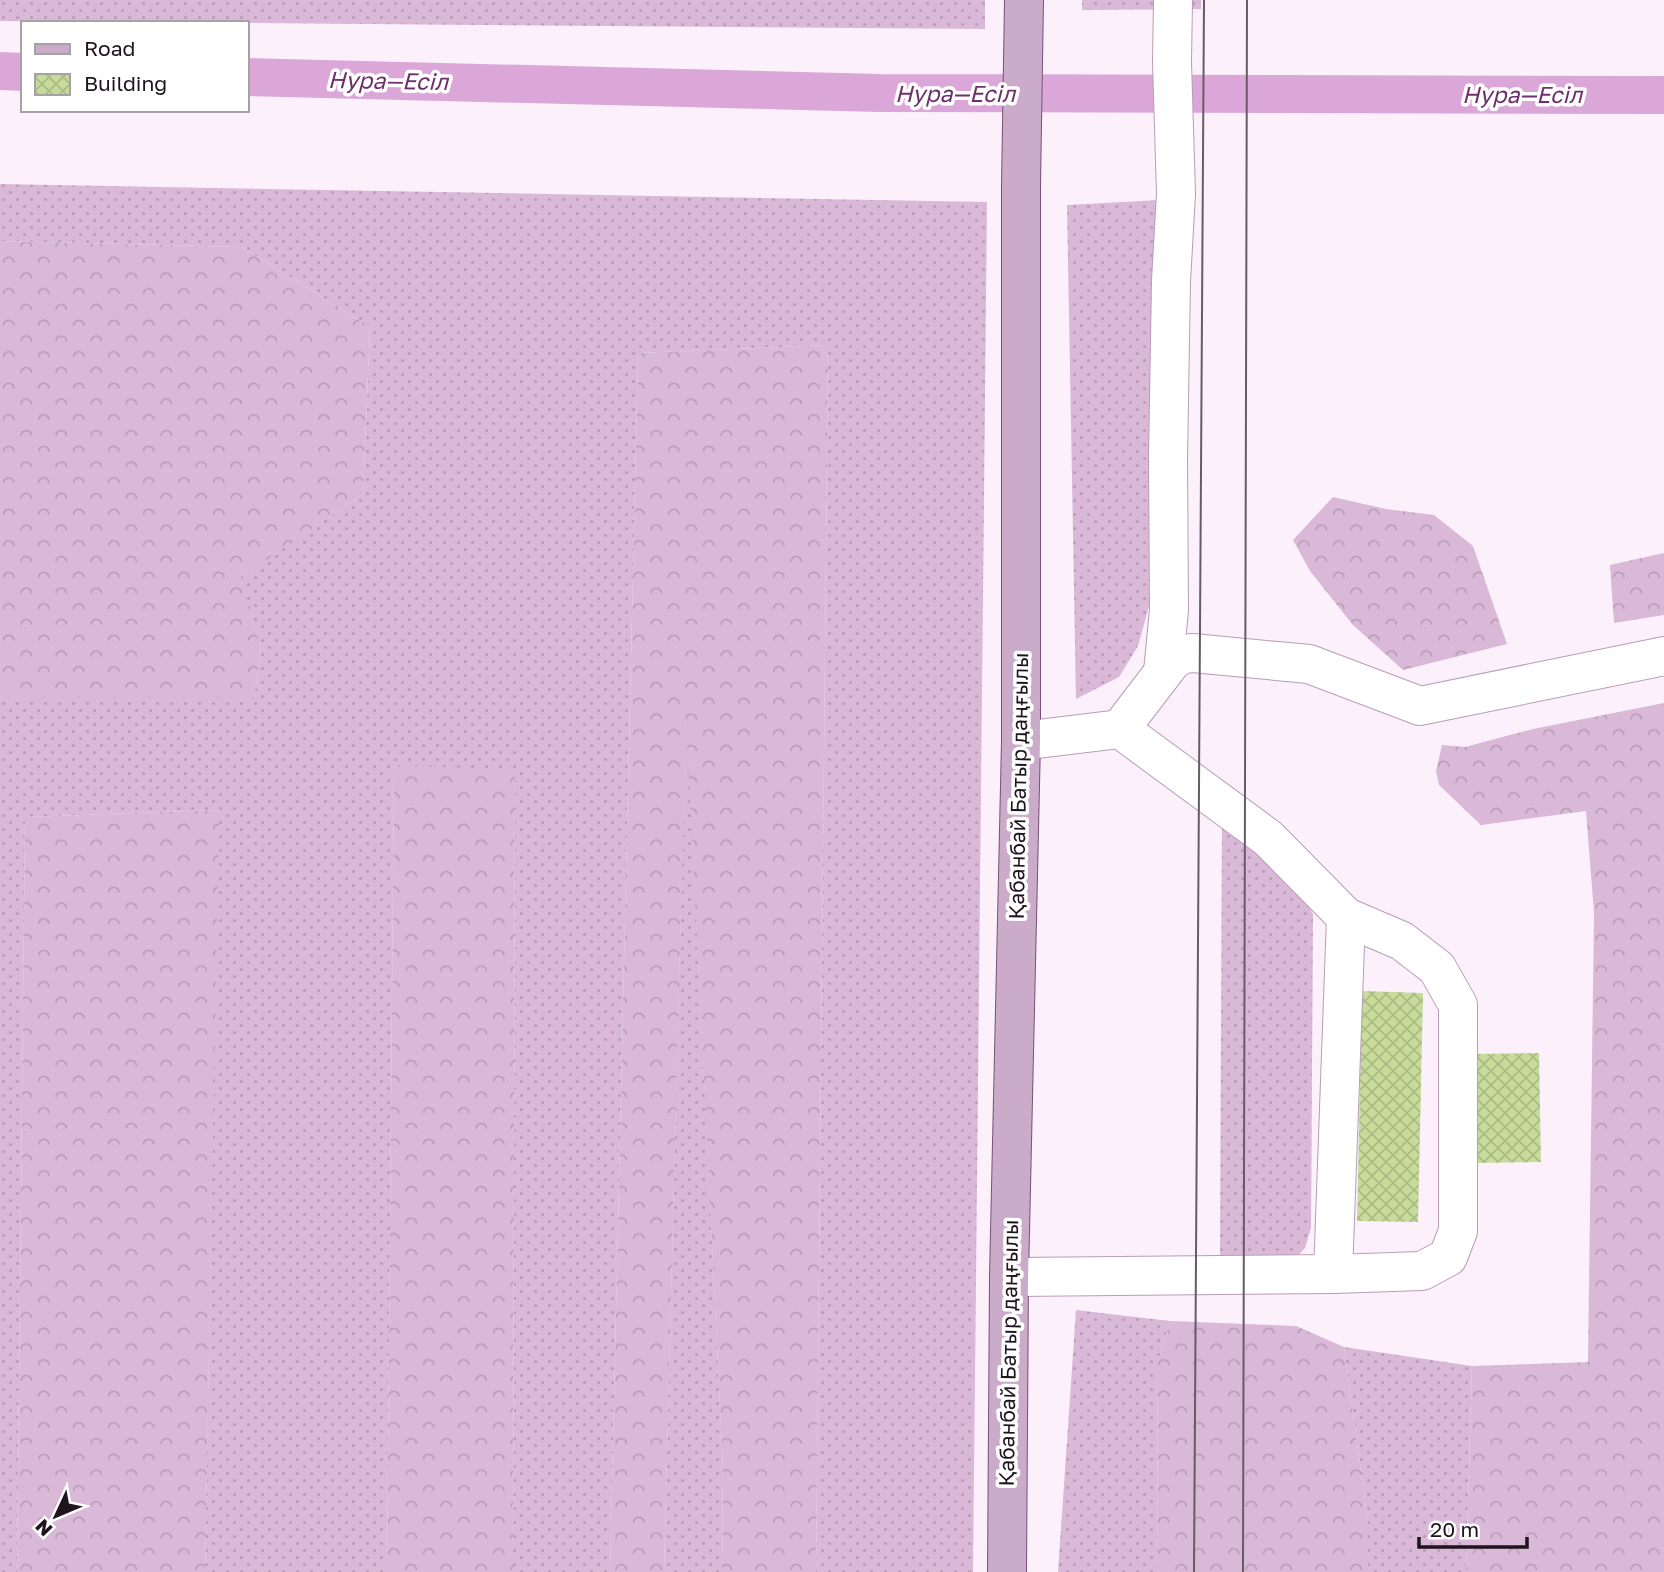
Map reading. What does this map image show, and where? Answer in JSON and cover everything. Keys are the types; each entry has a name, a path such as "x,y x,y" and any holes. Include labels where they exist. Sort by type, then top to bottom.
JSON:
{"main road":[{"name":"Қабанбай Батыр даңғылы","path":"1007,1572 1009,1277 1021,741 1021,186 1024,10"}],"street":[{"path":"1163,672 1169,610 1171,281 1176,194 1173,0"},
{"path":"1120,729 1172,661 1183,654 1309,664 1420,706 1664,656"},
{"path":"1009,1277 1333,1275 1422,1271 1448,1257 1458,1231 1458,1005 1437,968 1402,941 1346,917 1268,838 1120,729 1021,741"},
{"path":"1333,1275 1346,917"}],"green space":[{"path":"0,0 985,0 985,29 0,21"},
{"path":"1082,0 1201,0 1201,9 1082,10"},
{"path":"0,184 987,202 973,1572 816,1572 828,345 638,353 610,1572 513,1572 515,771 394,766 387,1572 205,1572 218,810 25,817 17,1572 0,1572 0,698 254,698 261,648 240,577 363,494 370,327 242,247 0,241"},
{"path":"1160,200 1154,588 1138,646 1119,677 1076,699 1067,205"},
{"path":"0,241 242,247 370,327 363,494 241,577 261,648 254,698 0,698"},
{"path":"828,345 816,1572 722,1572 723,1468 686,718 664,1572 610,1572 638,353"},
{"path":"1333,497 1386,509 1434,515 1473,546 1507,644 1403,670 1353,625 1310,571 1293,540"},
{"path":"1664,553 1664,615 1614,623 1610,565"},
{"path":"1664,703 1664,1572 1466,1572 1472,1366 1588,1362 1594,913 1586,811 1481,825 1439,785 1436,771 1442,745 1465,747 1533,729"},
{"path":"686,705 723,1468 722,1572 664,1572"},
{"path":"394,765 515,770 513,1572 387,1572"},
{"path":"219,810 205,1572 17,1572 25,817"},
{"path":"1222,819 1304,899 1313,914 1311,1228 1305,1248 1293,1261 1220,1264"},
{"path":"1076,1310 1170,1321 1157,1365 1158,1572 1058,1572"},
{"path":"1170,1321 1296,1326 1344,1347 1368,1523 1368,1572 1158,1572 1157,1365"},
{"path":"1344,1347 1472,1366 1466,1572 1368,1572 1368,1523"}],"building":[{"path":"1362,991 1423,993 1418,1222 1357,1221"},
{"path":"1539,1053 1541,1162 1474,1163 1472,1054"}],"waterway":[{"name":"Нура—Есіл","path":"0,71 21,72"},
{"name":"Нура—Есіл","path":"248,77 880,93 1664,95"}],"tram line":[{"path":"1194,1572 1204,0"},
{"path":"1243,1572 1247,0"}]}
